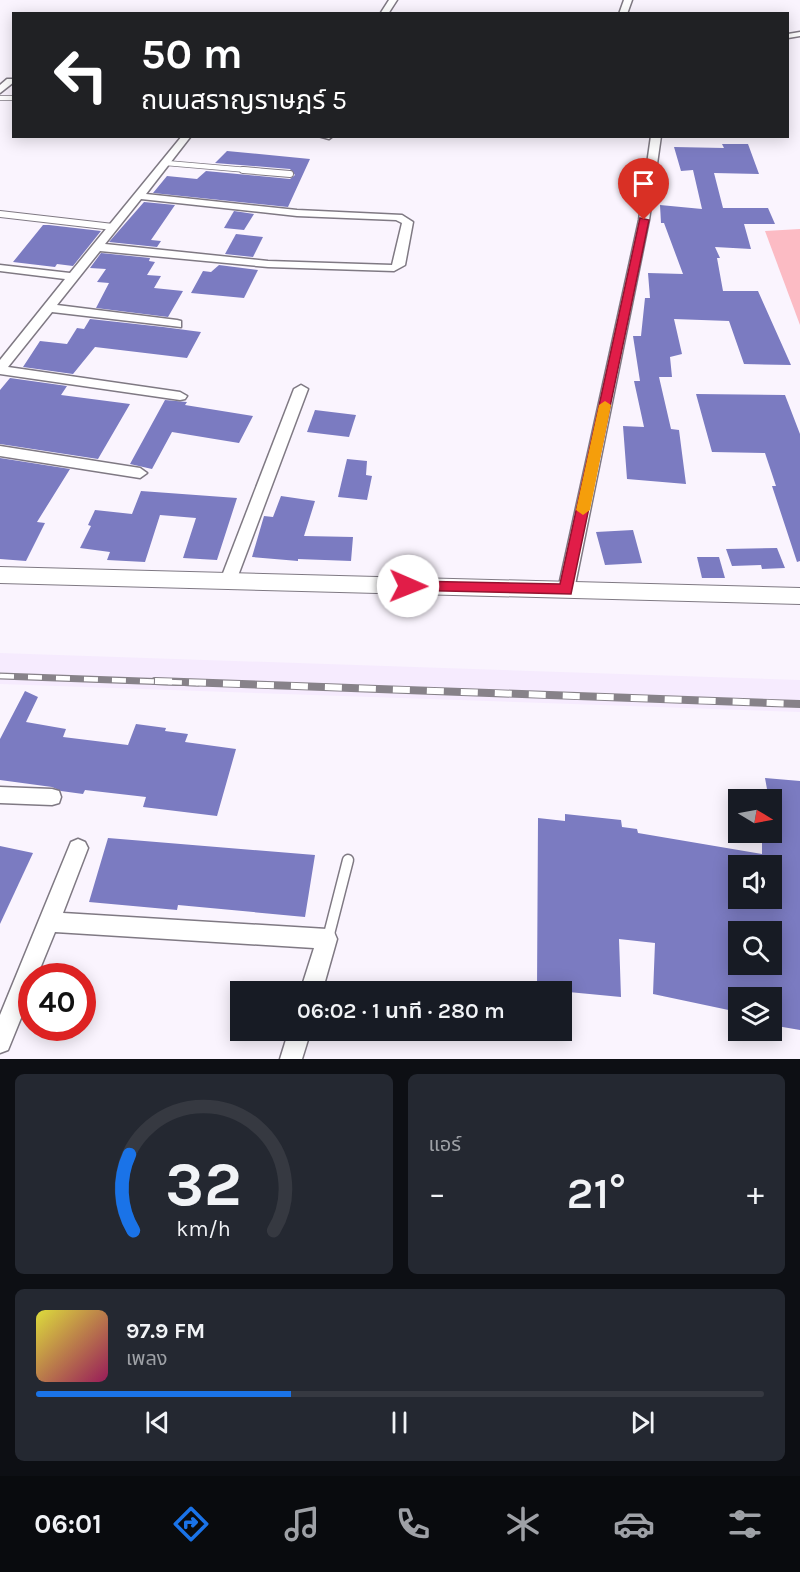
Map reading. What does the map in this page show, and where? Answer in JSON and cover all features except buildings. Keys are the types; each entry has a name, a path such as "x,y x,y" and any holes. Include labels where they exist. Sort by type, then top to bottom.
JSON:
{"street":[{"path":"0,90 10,81"},
{"path":"0,369 185,138"},
{"path":"566,590 644,220 656,138"},
{"path":"97,247 268,264 390,268 399,265 408,222 398,217 297,213 139,196"},
{"path":"0,268 73,277"},
{"path":"49,308 177,324"},
{"path":"0,369 180,396"},
{"path":"228,581 301,389"},
{"path":"0,452 140,473"},
{"path":"0,575 800,596"},
{"path":"0,795 52,797"},
{"path":"0,1041 78,848"},
{"path":"49,922 327,939 314,981"},
{"path":"291,1059 297,1041"}],"lane":[{"path":"166,163 290,174"},
{"path":"0,214 113,226"},
{"path":"327,939 348,860"}],"shaded area":[{"path":"800,229 800,325 765,231"},
{"path":"0,653 800,680 800,712 0,684"}],"railway":[{"path":"0,676 198,683"},
{"path":"155,681 800,704"}],"slow traffic":[{"path":"583,510 605,405"}],"route":[{"path":"408,586 566,590 644,220"}]}
